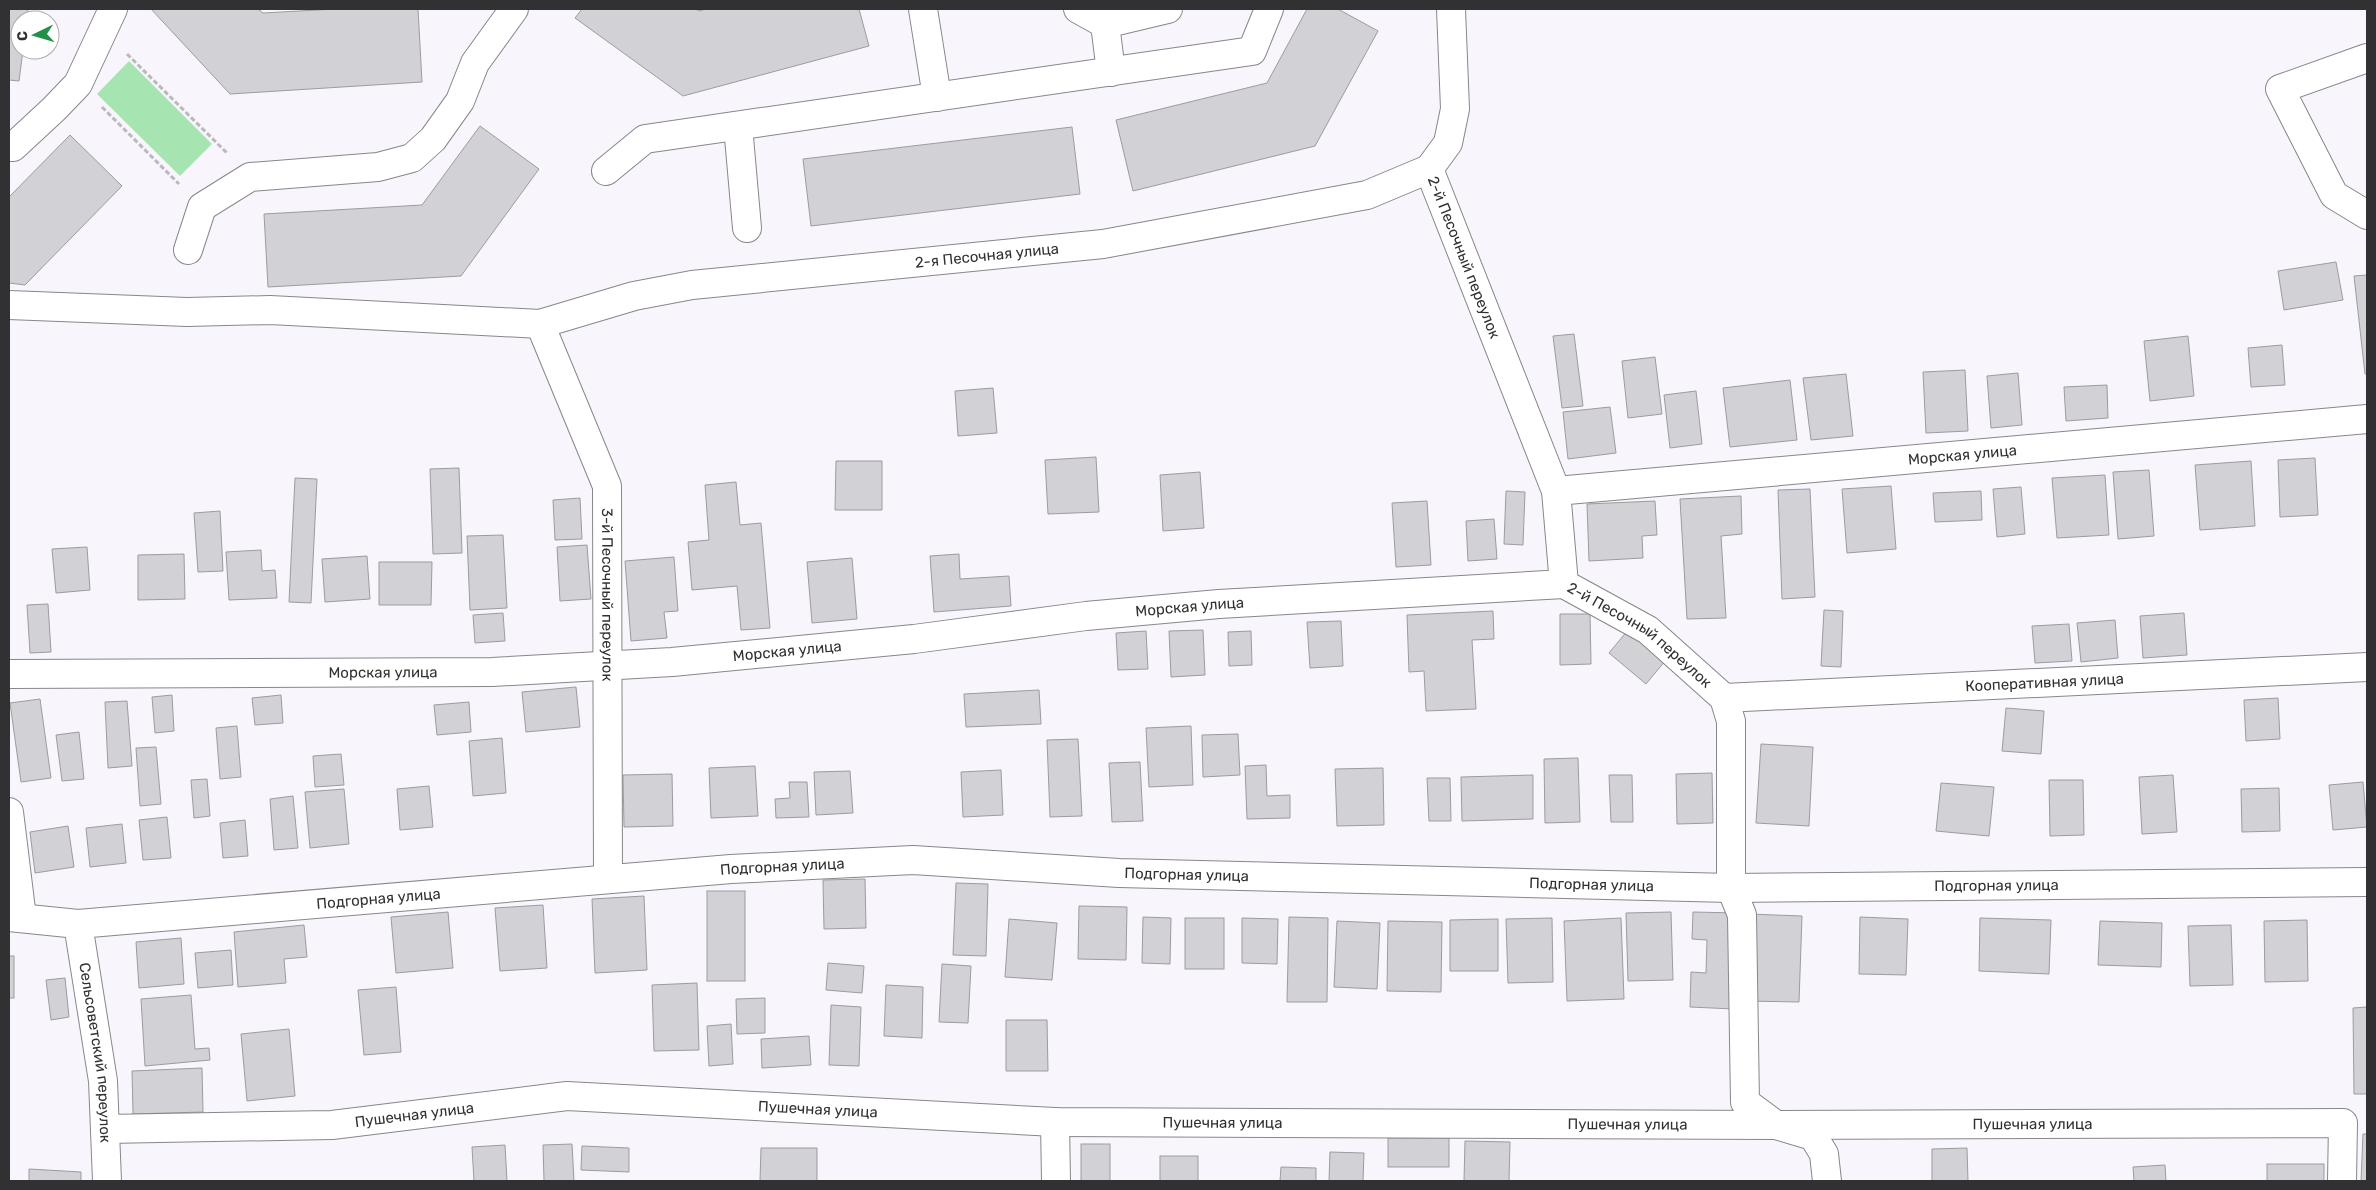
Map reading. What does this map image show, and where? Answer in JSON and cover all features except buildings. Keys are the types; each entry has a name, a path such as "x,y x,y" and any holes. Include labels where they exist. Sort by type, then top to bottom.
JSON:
{"street":[{"path":"923,9 937,97"},
{"path":"1078,9 1105,24 1168,9"},
{"path":"606,170 645,139 1252,51 1269,9"},
{"name":"2-й Песочный переулок","path":"1451,9 1456,108 1448,143 1429,169 1556,492 1564,584 1648,630 1724,698 1731,722 1731,888 1742,915 1745,1102 1776,1125 1813,1136 1824,1154 1827,1181"},
{"path":"188,250 202,208 250,177 378,167 412,158 434,139 460,101 475,63 505,12"},
{"path":"9,147 13,146 54,109 78,84 108,19"},
{"path":"1105,24 1111,72"},
{"path":"2367,58 2280,89 2334,195 2367,215"},
{"path":"738,126 747,228"},
{"name":"2-я Песочная улица","path":"9,305 187,312 270,310 540,324 634,296 692,285 1103,244 1367,195 1429,169"},
{"name":"3-й Песочный переулок","path":"540,324 607,486 608,878"},
{"name":"Морская улица","path":"1556,492 2367,418"},
{"name":"Морская улица","path":"9,674 492,672 607,666 672,662 914,639 1086,616 1190,607 1564,584"},
{"name":"Кооперативная улица","path":"1724,698 2367,667"},
{"path":"9,812 15,918"},
{"name":"Подгорная улица","path":"15,918 78,924 217,914 450,891 608,878 731,869 913,860 1119,873 1731,888 2367,882"},
{"name":"Сельсоветский переулок","path":"78,924 103,1081 106,1181"},
{"name":"Пушечная улица","path":"105,1129 332,1125 567,1096 1054,1122 1776,1125 2342,1124 2342,1181"},
{"path":"1054,1122 1056,1181"}],"path":[{"path":"108,19 250,177"},
{"path":"78,84 202,208"}],"green space":[{"path":"129,61 212,144 180,176 97,94"}]}
